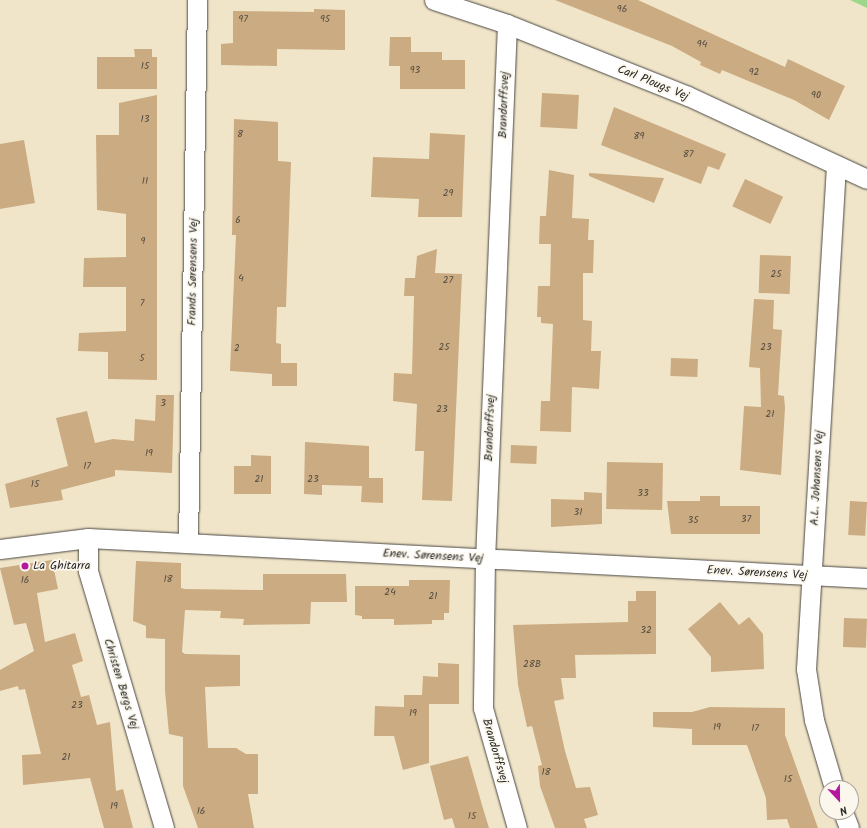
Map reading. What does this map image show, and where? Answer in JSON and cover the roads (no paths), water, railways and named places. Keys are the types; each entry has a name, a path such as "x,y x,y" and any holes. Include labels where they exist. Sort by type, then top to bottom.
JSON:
{"street":[{"name":"Frands Sørensens Vej","path":"188,543 197,0"},
{"name":"Carl Plougs Vej","path":"434,0 507,24 688,96 867,179"},
{"name":"Brandorffsvej","path":"507,24 485,559 483,708 517,828"},
{"name":"A.L. Johansens Vej","path":"832,780 814,720 806,669 836,165"},
{"name":"Enev. Sørensens Vej","path":"0,549 88,538 867,578"},
{"name":"Christen Bergs Vej","path":"88,538 88,571 164,828"}],"place":[{"name":"La Ghitarra","path":"25,566"}]}
